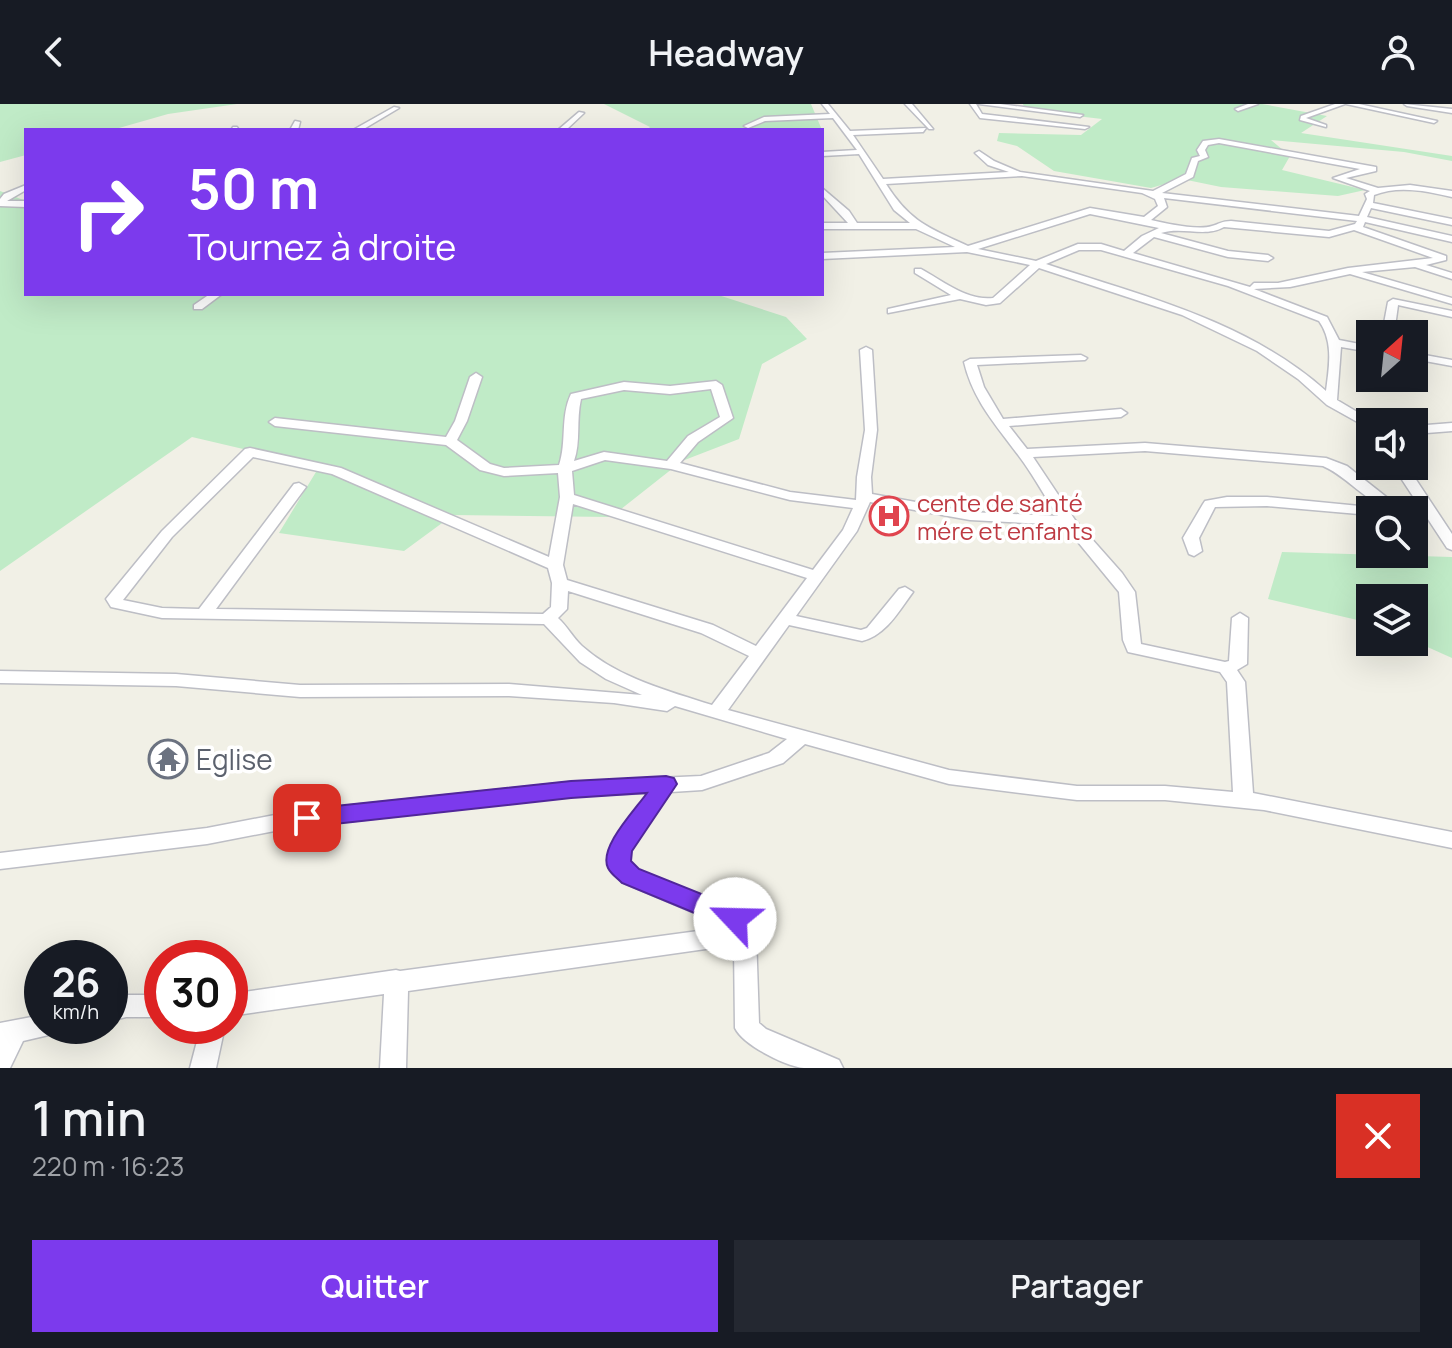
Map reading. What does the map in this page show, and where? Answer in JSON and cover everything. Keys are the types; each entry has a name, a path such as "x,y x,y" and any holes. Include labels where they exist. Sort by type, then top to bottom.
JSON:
{"street":[{"path":"826,104 897,208 918,226 967,249 1036,264 1142,297 1223,330 1261,349 1302,376 1331,402 1356,417"},
{"path":"847,133 927,129 908,104"},
{"path":"973,104 980,116 1085,127"},
{"path":"982,104 1080,115"},
{"path":"1238,109 1255,104"},
{"path":"1324,126 1303,120 1303,117 1342,104"},
{"path":"1349,104 1434,121"},
{"path":"1407,104 1452,111"},
{"path":"361,128 396,108"},
{"path":"564,128 581,113"},
{"path":"748,126 764,119 836,116"},
{"path":"1155,194 1190,175 1195,160 1204,157 1201,150 1206,143 1219,141 1373,169 1337,178 1376,190 1408,188 1452,194"},
{"path":"824,154 861,152"},
{"path":"979,153 991,163 1022,174 1362,219 1452,239"},
{"path":"880,182 1022,174"},
{"path":"1,203 7,196 24,188"},
{"path":"1127,253 1140,240 1159,231 1213,230 1221,224 1329,234 1359,226 1369,194 1376,190"},
{"path":"824,192 854,225"},
{"path":"1145,220 1163,207 1155,194"},
{"path":"1,203 24,204"},
{"path":"1368,205 1452,222"},
{"path":"824,256 967,249 1090,211 1163,225 1159,231"},
{"path":"824,226 918,226"},
{"path":"1354,227 1447,260"},
{"path":"1159,231 1228,254 1268,258"},
{"path":"918,271 963,295 992,302 1036,264 1078,247 1101,247 1232,284 1323,319 1333,329 1337,343 1331,402"},
{"path":"1232,284 1274,287 1346,271 1419,266 1447,260"},
{"path":"1419,266 1452,276"},
{"path":"1346,271 1452,301"},
{"path":"892,311 963,295"},
{"path":"198,307 214,296"},
{"path":"1390,320 1393,302 1452,314"},
{"path":"1337,343 1356,346"},
{"path":"716,713 850,531 863,501 871,415 866,350"},
{"path":"1081,358 970,362 979,393 998,423 1023,453 1068,521 1123,584 1131,598 1131,641 1134,648 1226,668 1238,664 1240,618"},
{"path":"1428,359 1452,363"},
{"path":"450,441 461,421 476,377"},
{"path":"547,619 559,609 558,574 567,497 565,469 571,451 570,417 575,397 624,386 648,390 716,385 727,418 693,439 671,465"},
{"path":"998,423 1121,413"},
{"path":"275,422 450,441 485,467 504,472 565,469 604,456 671,465 790,496 863,501 970,516 1068,521"},
{"path":"1428,429 1452,427"},
{"path":"1023,453 1145,447 1326,462 1342,469 1376,496"},
{"path":"758,654 707,629 558,574 336,471 250,452 167,534 114,599 117,604 129,608 204,613 547,619 561,629 575,650 610,675 716,713 949,777 1077,793 1165,793 1243,800 1452,840"},
{"path":"1409,480 1452,544"},
{"path":"204,613 299,487"},
{"path":"567,497 817,576"},
{"path":"1194,551 1191,538 1195,525 1210,504 1224,501 1356,510"},
{"path":"1428,514 1432,514"},
{"path":"785,619 862,636 873,632 905,592"},
{"path":"1226,668 1236,682 1243,800"},
{"path":"0,677 176,680 300,691 509,690 614,697 716,713"},
{"path":"0,861 207,836 285,821 353,813 571,789 702,783 776,758 803,736"},
{"path":"666,784 620,849 619,864 630,876 735,919 745,934 747,1028 757,1037 830,1068"},
{"path":"248,1002 745,934"},
{"path":"393,1068 396,980"},
{"path":"0,1062 7,1034"},
{"path":"203,1068 209,1044"}],"green space":[{"path":"0,104 237,104 168,114 119,128 24,128 24,156 0,162"},
{"path":"604,104 811,104 821,128 649,128"},
{"path":"1023,104 1262,104 1327,116 1301,133 1452,156 1452,161 1404,152 1271,140 1290,156 1282,170 1365,190 1338,196 1221,187 1182,179 1151,188 1054,171 1017,146 997,141 999,133 1081,135 1102,119 1025,110"},
{"path":"0,191 24,200 24,296 721,296 786,317 807,339 762,364 739,439 682,461 611,517 453,515 404,551 279,533 319,467 192,437 0,571"},
{"path":"1282,552 1356,554 1356,568 1428,568 1428,556 1452,557 1452,658 1428,647 1428,584 1356,584 1356,620 1268,599"}],"place":[{"name":"cente de santé mére et enfants","path":"889,516"},
{"name":"Eglise","path":"168,759"}],"route":[{"path":"307,818 571,789 666,784 620,849 619,864 630,876 735,919"}]}
